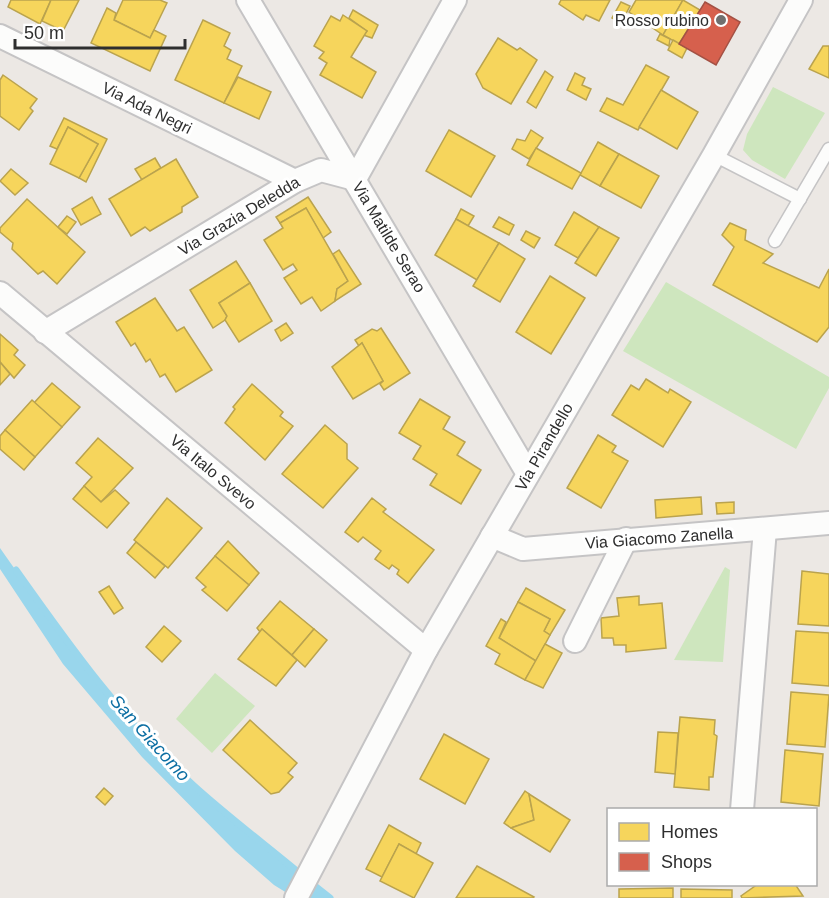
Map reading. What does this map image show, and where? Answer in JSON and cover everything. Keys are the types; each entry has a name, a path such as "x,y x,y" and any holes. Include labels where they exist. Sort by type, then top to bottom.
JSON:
{"street":[{"name":"Via Matilde Serao","path":"248,0 528,474"},
{"path":"355,179 455,0"},
{"name":"Via Pirandello","path":"298,895 426,650 714,155 801,0"},
{"name":"Via Ada Negri","path":"0,36 295,181"},
{"name":"Via Grazia Deledda","path":"45,332 295,181 321,170 355,179"},
{"name":"Via Italo Svevo","path":"0,293 426,650"},
{"name":"Via Giacomo Zanella","path":"492,536 523,549 829,523"},
{"path":"742,808 765,529"},
{"path":"575,640 626,539"}],"lane":[{"path":"775,241 829,149"},
{"path":"714,155 800,199"}],"green space":[{"path":"773,87 825,113 785,179 752,160 743,150 747,134"},
{"path":"666,282 829,377 829,388 796,449 623,351"},
{"path":"725,567 730,570 723,662 674,660"},
{"path":"215,673 255,706 212,753 176,719"}],"water":[{"path":"0,548 90,671 139,730 193,785 330,898 295,898 274,885 235,851 142,757 63,664 0,569"}],"building: Homes":[{"path":"11,0 51,0 40,24 8,7"},
{"path":"51,0 79,0 63,31 42,21"},
{"path":"123,0 160,0 167,3 150,38 114,20"},
{"path":"561,0 610,0 599,21 586,15 583,20 559,4"},
{"path":"636,0 683,0 663,35 629,12"},
{"path":"683,0 700,10 679,44 663,35"},
{"path":"621,2 630,6 621,23 612,18"},
{"path":"107,8 116,13 114,20 150,38 154,30 166,36 150,71 91,43"},
{"path":"353,10 378,25 372,38 363,35 367,31 349,18"},
{"path":"343,15 367,31 351,57 376,72 362,98 320,75 327,63 319,58 324,52 314,46 331,16 340,21"},
{"path":"203,20 230,33 224,46 231,50 227,59 242,66 224,103 175,80"},
{"path":"660,34 670,39 669,46 657,40"},
{"path":"498,38 517,50 520,48 537,60 511,104 483,88 476,74"},
{"path":"673,40 687,48 682,58 668,50"},
{"path":"823,46 829,46 829,78 809,69"},
{"path":"646,65 669,77 638,130 600,111 607,98 623,105"},
{"path":"545,71 553,77 536,108 527,102"},
{"path":"575,73 585,78 582,85 591,89 586,100 567,90"},
{"path":"3,75 37,99 30,108 33,111 19,130 0,116 0,80"},
{"path":"238,77 271,92 259,119 224,103"},
{"path":"661,90 698,112 677,149 639,127"},
{"path":"64,118 107,139 86,182 79,178 98,144 68,127 57,149 50,146"},
{"path":"68,127 98,144 79,178 50,164"},
{"path":"449,130 495,156 471,197 426,171"},
{"path":"531,130 543,138 529,159 512,149 517,139 525,141"},
{"path":"598,142 619,154 600,186 580,175"},
{"path":"536,148 581,173 572,189 527,165"},
{"path":"619,154 659,176 641,208 600,186"},
{"path":"155,158 161,168 142,180 135,169"},
{"path":"176,159 198,197 182,207 182,212 150,231 145,227 131,236 109,199"},
{"path":"11,169 28,183 15,195 0,181"},
{"path":"92,197 101,214 81,225 72,209"},
{"path":"308,197 331,232 323,238 306,208 280,223 276,217"},
{"path":"27,199 85,252 57,284 43,271 38,274 12,249 13,243 0,232 0,228"},
{"path":"306,208 348,281 337,289 335,301 321,311 312,297 301,304 284,278 297,270 293,264 283,270 264,240 283,228 280,223"},
{"path":"461,209 474,216 468,226 456,219"},
{"path":"574,212 599,227 578,258 555,245"},
{"path":"67,216 76,222 67,234 58,227"},
{"path":"499,217 514,225 509,235 493,227"},
{"path":"456,219 499,243 477,280 435,255"},
{"path":"730,223 746,230 745,240 773,254 763,263 819,288 829,269 829,327 817,342 713,285 734,247 722,235"},
{"path":"599,227 619,238 596,276 575,263"},
{"path":"526,231 540,238 534,248 521,240"},
{"path":"499,243 525,259 500,302 473,286"},
{"path":"339,250 361,284 335,301 337,289 348,281 333,254"},
{"path":"236,261 250,283 219,303 227,316 213,328 190,290"},
{"path":"550,276 585,298 551,354 516,332"},
{"path":"250,283 272,321 239,342 225,320 227,316 219,303"},
{"path":"155,298 177,331 184,327 212,370 176,392 165,374 160,377 150,359 146,362 135,343 131,346 116,322"},
{"path":"286,323 293,333 281,341 275,330"},
{"path":"381,328 410,373 384,390 380,384 383,381 362,343 359,346 355,340 372,329 377,331"},
{"path":"0,334 18,350 14,355 25,365 14,378 0,362"},
{"path":"362,343 383,381 353,399 332,367"},
{"path":"0,362 10,374 0,385"},
{"path":"646,379 668,393 670,389 691,402 663,447 612,415 631,385 639,390"},
{"path":"52,383 80,407 62,427 34,403"},
{"path":"252,384 283,412 280,416 293,426 265,460 225,423 235,409 233,407"},
{"path":"420,399 450,417 443,429 465,442 457,455 481,470 461,504 430,485 437,474 413,459 421,446 399,433"},
{"path":"32,400 62,427 35,457 5,430"},
{"path":"325,425 347,444 347,459 358,468 323,508 282,474"},
{"path":"5,430 35,457 24,470 0,449 0,436"},
{"path":"598,435 616,446 612,452 628,461 601,508 567,488"},
{"path":"98,438 133,468 101,502 84,486 92,477 76,463"},
{"path":"84,486 101,502 115,490 129,503 107,528 73,499"},
{"path":"701,497 702,514 656,518 655,500"},
{"path":"167,498 202,528 168,568 134,540"},
{"path":"372,498 386,509 383,512 434,550 408,583 397,574 399,570 392,565 389,569 375,559 381,551 363,537 358,542 345,532"},
{"path":"734,502 734,513 717,514 716,503"},
{"path":"228,541 259,573 249,585 215,556"},
{"path":"136,542 165,566 155,578 127,553"},
{"path":"215,556 249,585 227,611 202,590 206,587 196,578"},
{"path":"802,571 829,574 829,626 798,624"},
{"path":"109,586 123,608 114,614 99,592"},
{"path":"526,588 565,610 550,635 544,631 550,619 518,602"},
{"path":"639,596 639,605 662,603 666,648 626,652 626,645 614,645 613,638 602,638 601,618 619,616 617,598"},
{"path":"280,601 314,629 292,655 262,629 260,632 257,628"},
{"path":"518,602 550,619 544,631 550,635 536,661 499,638"},
{"path":"501,619 506,622 499,638 536,661 525,680 495,664 500,654 486,646"},
{"path":"164,626 181,641 162,662 146,647"},
{"path":"262,629 297,660 276,686 238,659"},
{"path":"314,629 327,640 305,667 292,655"},
{"path":"796,631 829,633 829,686 792,683"},
{"path":"545,644 562,653 543,688 525,680"},
{"path":"791,692 829,695 825,747 787,744"},
{"path":"680,717 715,720 714,734 717,736 713,777 709,777 709,790 674,787"},
{"path":"250,720 297,763 288,773 293,777 279,792 271,794 223,750"},
{"path":"658,732 678,733 675,774 655,772"},
{"path":"444,734 489,759 465,804 420,779"},
{"path":"785,750 823,754 819,806 781,802"},
{"path":"104,788 113,796 105,805 96,797"},
{"path":"525,791 529,794 534,820 511,828 504,823"},
{"path":"529,794 570,820 550,852 511,828 534,820"},
{"path":"389,825 421,843 416,854 399,844 382,877 366,869"},
{"path":"399,844 433,863 414,898 380,881"},
{"path":"477,866 534,897 456,898"},
{"path":"755,886 796,886 803,896 742,898 741,896"},
{"path":"673,888 673,898 619,898 619,889"},
{"path":"681,889 732,890 732,898 681,898"}],"building: Shops":[{"path":"705,2 740,22 716,65 679,44"}],"waterway":[{"name":"San Giacomo","path":"16,570 98,682 168,761 231,818 298,872"},
{"name":"San Giacomo","path":"311,883 330,898"}],"place":[{"name":"Rosso rubino","path":"721,20"}]}
